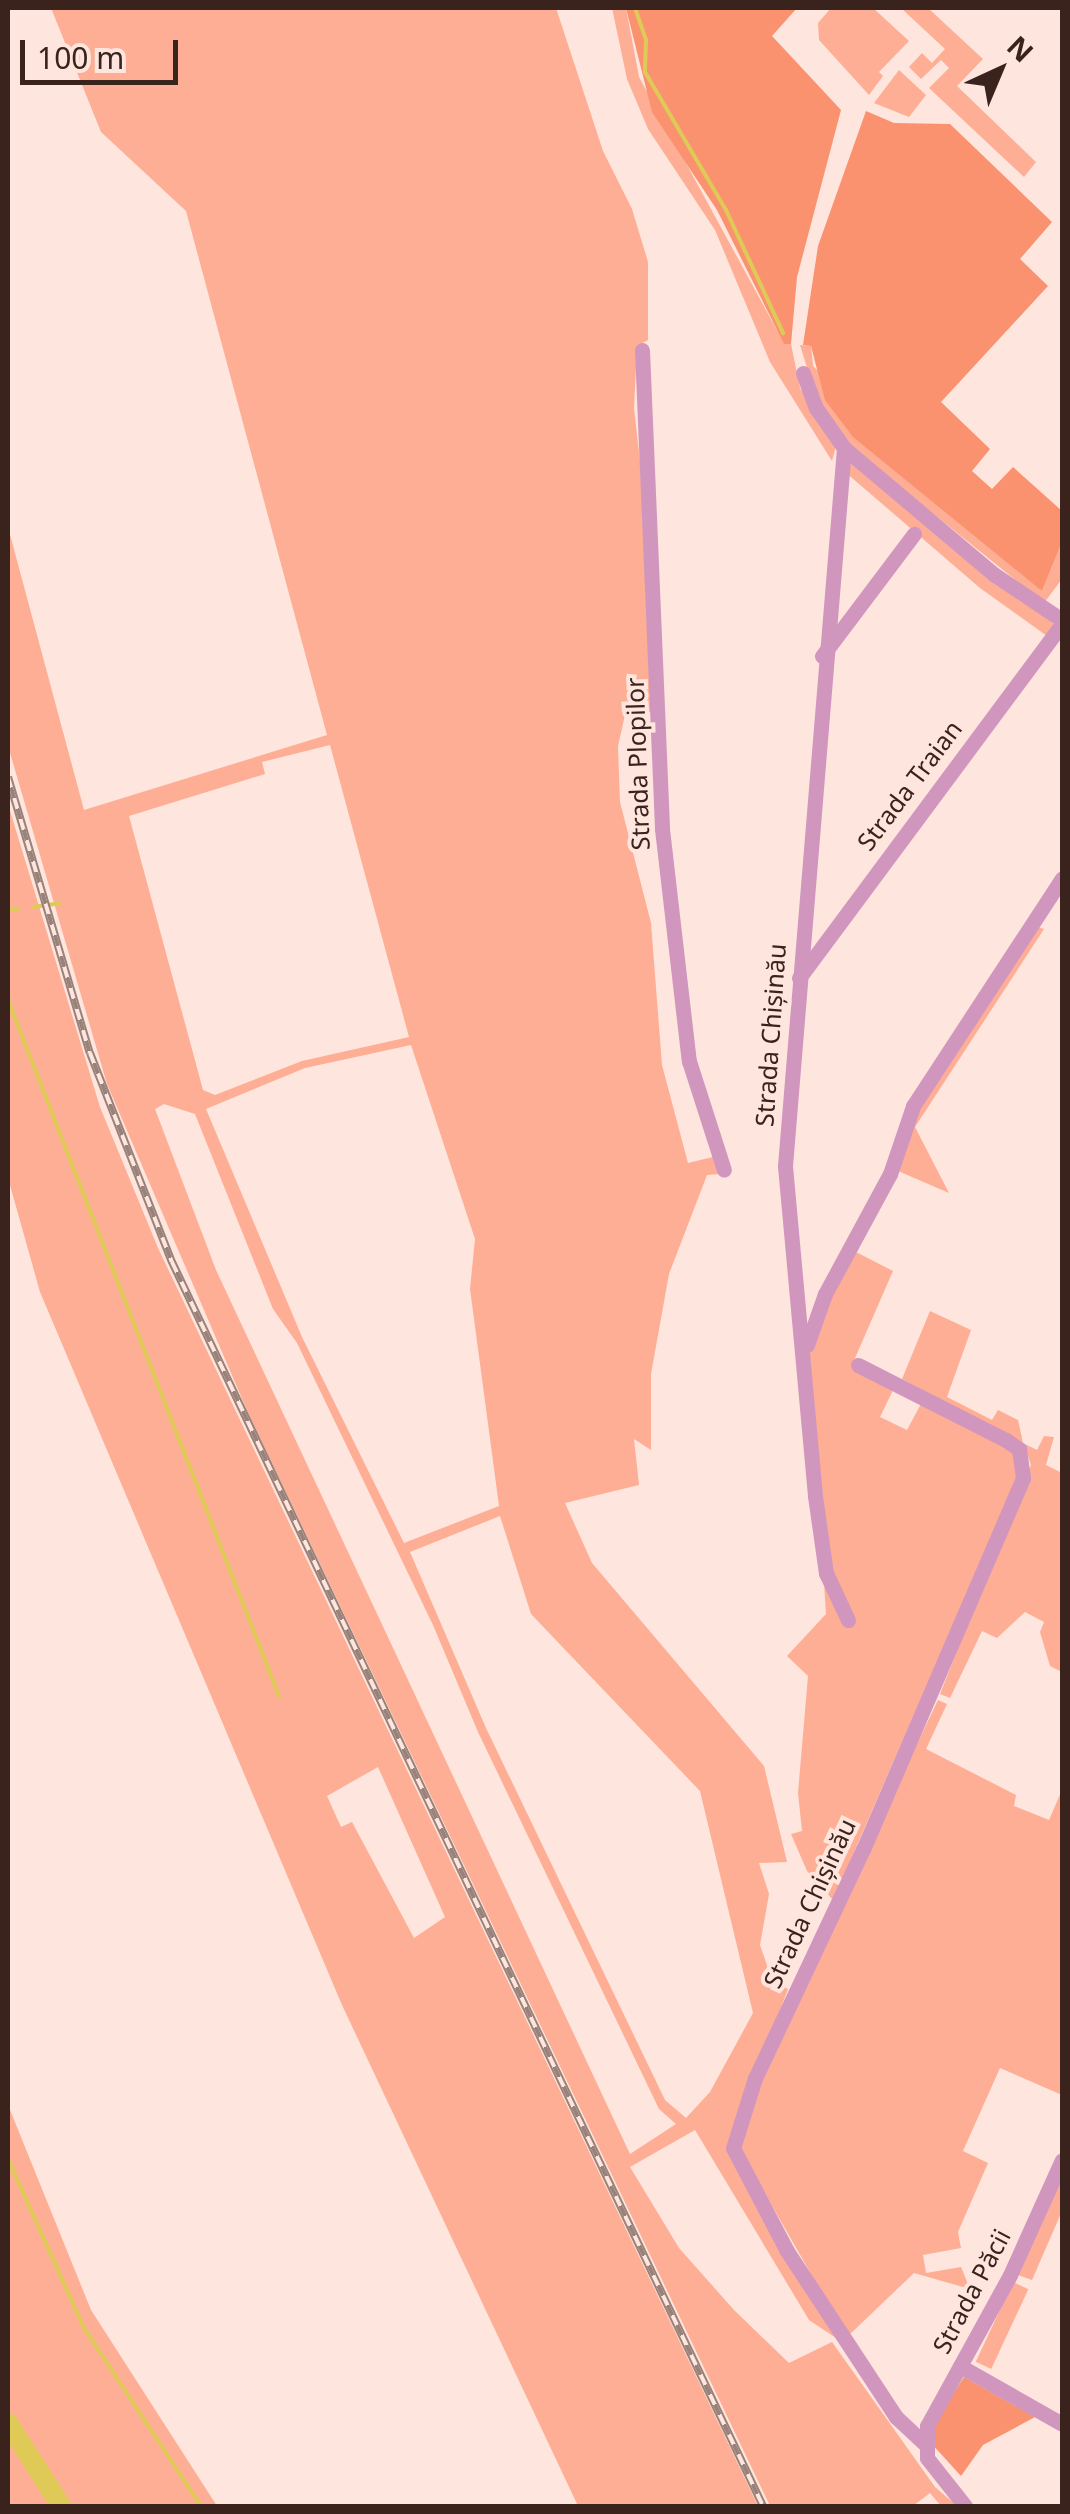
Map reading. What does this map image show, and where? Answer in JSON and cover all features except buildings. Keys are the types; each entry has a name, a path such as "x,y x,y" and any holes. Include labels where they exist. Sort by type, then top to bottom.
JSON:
{"street":[{"name":"Strada Plopilor","path":"642,350 662,829 689,1062 724,1170"},
{"path":"803,373 816,408 844,448 996,575 1062,622"},
{"name":"Strada Chișinău","path":"844,448 822,656 784,1166 826,1572 848,1620"},
{"path":"822,656 914,534"},
{"name":"Strada Traian","path":"798,978 1062,622"},
{"path":"805,1351 825,1294 890,1174 913,1106 1062,878"},
{"name":"Strada Chișinău","path":"858,1365 1006,1440 1019,1449 1023,1478 864,1849 755,2078 733,2148 786,2251 896,2418 926,2446 928,2458 965,2506"},
{"name":"Strada Păcii","path":"926,2446 930,2418 960,2366 1062,2160"},
{"path":"960,2366 1062,2424"}],"shaded area":[{"path":"51,8 556,8 603,151 632,209 648,262 648,340 637,346 634,408 648,533 655,713 627,706 618,746 620,802 651,923 662,1065 688,1163 717,1156 720,1174 707,1175 669,1274 651,1374 651,1450 634,1439 639,1485 565,1503 592,1563 764,1766 787,1862 759,1863 769,1894 760,1945 772,1980 788,1989 728,2147 836,2338 809,2320 695,2130 630,2167 679,2248 734,2310 789,2363 832,2342 935,2487 957,2506 941,2506 930,2493 913,2506 770,2506 249,1415 107,1084 8,746 8,527 84,810 327,735 186,211 101,132","holes":["330,745 409,1037 302,1061 215,1095 203,1090 129,816 265,774 262,762","411,1045 475,1239 470,1289 499,1506 404,1543 302,1337 206,1109 305,1068","164,1104 195,1114 273,1309 297,1343 659,2109 676,2124 630,2154 216,1270 155,1109","500,1516 531,1614 700,1791 753,2013 710,2092 686,2118 665,2100 486,1728 410,1552"]},
{"path":"612,8 626,8 639,77 784,343 791,344 800,388 836,446 832,461 770,362 715,230 648,129 627,79"},
{"path":"626,8 797,8 772,36 841,110 797,277 791,344 784,344 717,210 652,112"},
{"path":"831,8 873,8 909,41 879,72 883,76 869,95 819,40 818,23"},
{"path":"901,8 928,8 983,59 957,86 1036,162 1024,177 929,88 949,68 941,60 921,79 909,67 922,53 932,63 945,49"},
{"path":"899,70 926,95 909,117 874,103"},
{"path":"866,111 894,123 950,124 1052,222 1020,259 1048,286 941,402 990,449 972,471 992,489 1013,467 1062,511 1062,542 1042,591 853,437 825,400 811,346 803,345 818,246"},
{"path":"800,345 811,346 813,366 1042,591 1062,542 1062,579 1044,603 842,440 814,390"},
{"path":"847,457 1056,626 1047,636 980,588 844,471"},
{"path":"8,804 100,1107 158,1248 758,2506 578,2506 342,2005 40,1292 8,1178","holes":["378,1767 445,1917 414,1938 352,1822 341,1827 327,1796"]},
{"path":"1035,926 1044,929 915,1127 949,1193 898,1171 907,1128"},
{"path":"852,1250 893,1271 852,1365 894,1388 880,1417 907,1430 922,1402 1016,1453 1019,1474 833,1900 807,1871 791,1834 802,1831 798,1793 808,1676 787,1656 826,1614 809,1350"},
{"path":"930,1311 971,1330 947,1397 992,1420 998,1410 1018,1420 1023,1443 1037,1450 1044,1436 1054,1437 1046,1465 1062,1473 1062,1672 1050,1666 1040,1632 1044,1622 1025,1612 997,1638 982,1631 950,1698 940,1694 1031,1465 1027,1453 999,1431 902,1379"},
{"path":"938,1700 947,1704 926,1749 1016,1795 1014,1806 1049,1820 1062,1790 1062,2095 1000,2068 963,2151 988,2163 958,2232 961,2248 923,2255 926,2273 961,2267 970,2289 914,2273 847,2337 739,2148 776,2039"},
{"path":"8,2105 91,2310 217,2506 8,2506"},
{"path":"1062,2178 1062,2211 1032,2280 1018,2275"},
{"path":"1013,2282 1028,2289 991,2369 976,2362"},
{"path":"964,2377 1035,2417 983,2445 961,2476 931,2443 932,2428"}],"waterway":[{"path":"635,8 646,40 645,72 726,210 783,333"},
{"path":"33,907 60,903"},
{"path":"8,910 18,909"},
{"path":"8,1000 279,1696"},
{"path":"8,2159 84,2328 201,2506"},
{"path":"8,2423 61,2506"}],"railway":[{"path":"8,777 90,1053 172,1262 763,2506"}]}
